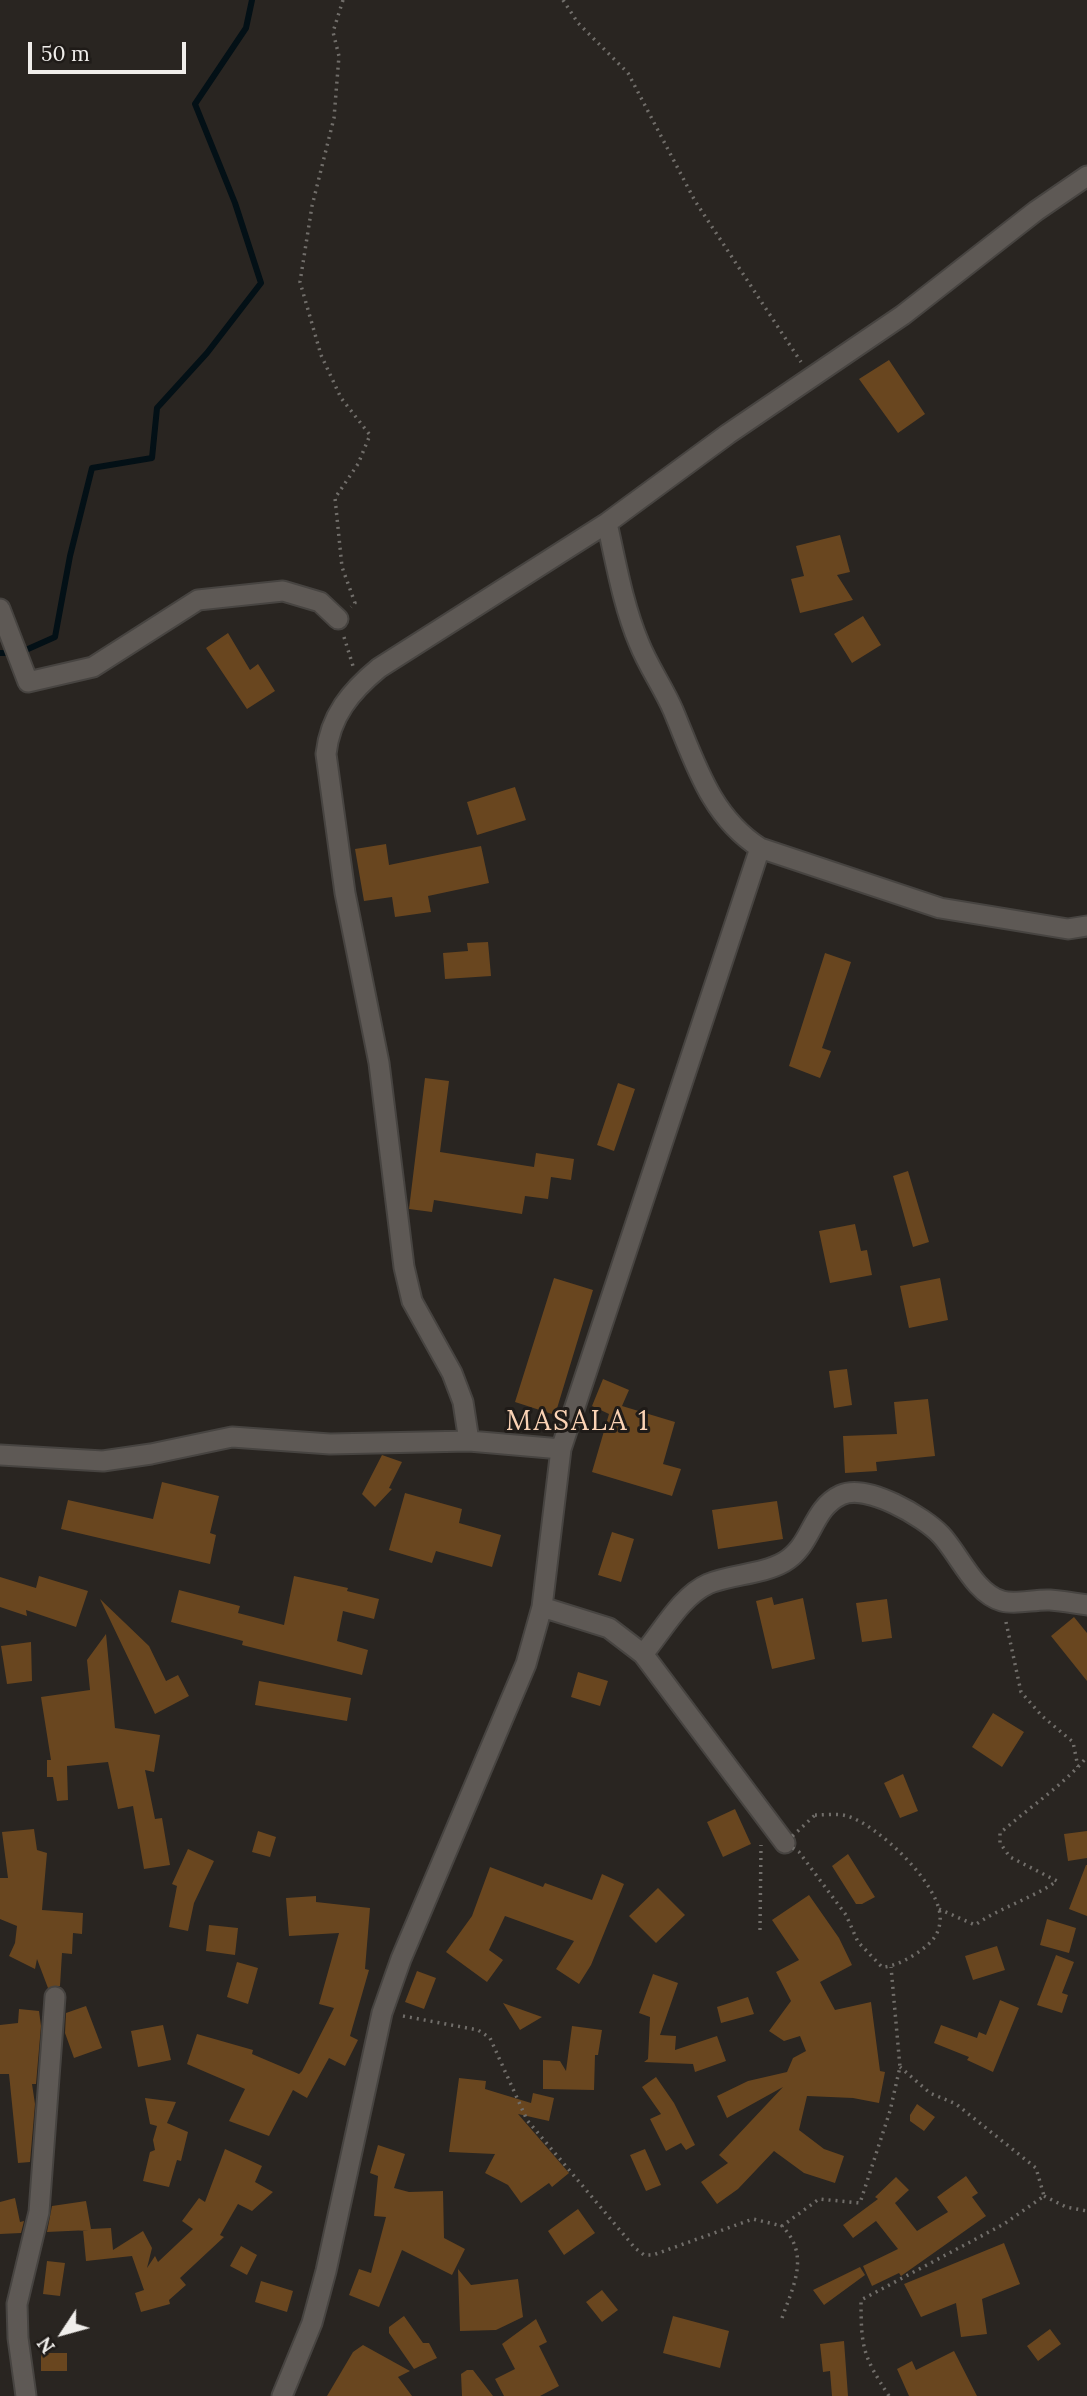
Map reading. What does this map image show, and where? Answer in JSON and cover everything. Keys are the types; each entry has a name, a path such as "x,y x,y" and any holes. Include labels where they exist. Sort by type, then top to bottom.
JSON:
{"street":[{"path":"469,1441 463,1402 452,1373 412,1301 404,1267 379,1063 345,893 326,754 328,732 337,713 359,685 436,630 607,523 728,434 903,315 1036,211 1087,176"},
{"path":"607,523 620,582 639,643 701,778 725,818 739,834 760,848 940,908 1069,929 1087,926"},
{"path":"0,609 29,682 93,667 198,600 283,590 320,602 338,619"},
{"path":"282,2396 312,2323 326,2271 382,2013 401,1959 526,1664 542,1607 561,1449 760,848"},
{"path":"0,1455 103,1461 232,1437 330,1444 469,1441 561,1449"},
{"path":"643,1654 696,1591 709,1583 784,1562 804,1544 824,1506 842,1494 852,1492 879,1497 916,1516 941,1535 987,1592 1002,1601 1050,1600 1087,1605"},
{"path":"542,1607 609,1628 643,1654 761,1815 785,1843"},
{"path":"26,2396 18,2338 18,2304 41,2198 55,1997"}],"path":[{"path":"343,0 332,32 339,56 334,118 312,206 300,282 326,366 341,398 370,435 358,464 335,498 342,567 355,603 338,619 359,685"},
{"path":"563,0 578,23 628,73 695,201 812,378"},
{"path":"1002,1601 1021,1692 1042,1716 1073,1742 1078,1767"},
{"path":"939,1909 975,1925 997,1909 1041,1892 1057,1881 1010,1857 1000,1843 1000,1833 1044,1794 1065,1783 1087,1757"},
{"path":"760,1930 761,1815"},
{"path":"815,1815 846,1815 866,1824 910,1864 927,1883 939,1909 941,1922 933,1942 891,1967 882,1967 858,1942 846,1915 799,1852 785,1843 815,1815"},
{"path":"782,2226 819,2199 860,2203 890,2111 900,2067 891,1967"},
{"path":"382,2013 463,2026 478,2030 490,2038 527,2120 635,2248 644,2255 653,2255 752,2219 782,2226 797,2246 798,2266 782,2318"},
{"path":"900,2067 930,2093 956,2104 1036,2168 1044,2196 1066,2207 1087,2211"},
{"path":"889,2396 867,2362 861,2343 861,2300 1004,2224 1044,2196"}],"building":[{"path":"889,360 925,414 898,433 859,379"},
{"path":"840,535 850,572 837,575 853,600 800,613 791,579 804,576 796,546"},
{"path":"863,616 881,645 852,663 834,634"},
{"path":"228,633 250,670 258,664 275,691 247,709 206,648"},
{"path":"515,787 526,820 477,835 467,802"},
{"path":"386,844 389,865 481,846 489,883 428,896 431,912 395,917 392,897 364,901 355,849"},
{"path":"488,942 491,976 445,979 443,953 468,951 467,943"},
{"path":"825,953 851,962 822,1048 831,1051 820,1078 789,1066"},
{"path":"425,1078 449,1081 440,1152 534,1167 536,1153 574,1159 571,1180 551,1177 548,1199 525,1196 522,1214 434,1200 432,1212 409,1209"},
{"path":"618,1083 635,1089 614,1151 597,1145"},
{"path":"908,1171 929,1242 913,1247 893,1176"},
{"path":"855,1224 861,1251 867,1250 872,1275 830,1283 819,1231"},
{"path":"554,1278 593,1290 555,1415 515,1402"},
{"path":"940,1278 948,1320 909,1328 900,1286"},
{"path":"847,1369 852,1405 834,1408 829,1371"},
{"path":"603,1379 629,1390 622,1406 675,1422 663,1464 681,1469 672,1496 592,1472 609,1414 592,1406"},
{"path":"928,1399 935,1456 876,1462 877,1471 845,1473 843,1436 897,1434 894,1402"},
{"path":"382,1455 402,1462 389,1488 392,1489 375,1507 362,1494"},
{"path":"162,1482 219,1496 210,1533 216,1535 210,1564 61,1529 68,1500 153,1519"},
{"path":"405,1493 462,1509 459,1523 501,1535 492,1567 436,1551 432,1563 389,1550"},
{"path":"777,1501 783,1539 718,1549 712,1510"},
{"path":"612,1532 634,1539 621,1582 598,1575"},
{"path":"39,1576 88,1591 76,1627 26,1610 27,1616 0,1607 0,1577 36,1588"},
{"path":"294,1576 348,1588 347,1591 379,1599 374,1619 343,1611 337,1641 368,1650 362,1675 242,1645 243,1641 171,1622 179,1590 240,1606 238,1613 284,1625"},
{"path":"772,1597 774,1605 803,1598 815,1659 772,1669 756,1601"},
{"path":"100,1599 149,1646 166,1681 178,1675 189,1696 155,1714"},
{"path":"887,1599 892,1638 862,1642 856,1603"},
{"path":"1074,1617 1087,1633 1087,1681 1051,1636"},
{"path":"106,1634 115,1728 160,1735 154,1772 145,1770 155,1819 162,1818 170,1865 144,1869 133,1806 118,1809 108,1762 67,1766 68,1800 57,1801 53,1777 47,1777 47,1760 51,1760 41,1697 90,1690 87,1660"},
{"path":"31,1642 32,1681 7,1684 1,1646"},
{"path":"578,1672 608,1681 600,1706 571,1697"},
{"path":"259,1681 351,1698 347,1721 255,1705"},
{"path":"993,1713 1024,1732 1002,1767 972,1747"},
{"path":"903,1774 918,1811 900,1818 884,1783"},
{"path":"735,1809 751,1844 723,1857 707,1822"},
{"path":"34,1829 37,1850 47,1853 42,1910 83,1913 82,1934 73,1933 72,1954 62,1953 60,1986 48,1988 37,1959 35,1969 9,1956 15,1943 17,1926 0,1919 0,1878 8,1878 2,1832"},
{"path":"258,1831 276,1837 270,1857 252,1852"},
{"path":"1087,1831 1087,1858 1068,1861 1064,1834"},
{"path":"188,1849 214,1861 194,1903 188,1931 169,1927 177,1886 172,1884"},
{"path":"848,1854 875,1897 862,1904 856,1904 832,1866"},
{"path":"1087,1865 1087,1916 1069,1909"},
{"path":"490,1867 543,1887 545,1883 592,1900 602,1874 624,1884 591,1965 579,1984 556,1969 574,1941 505,1916 489,1950 503,1960 487,1982 446,1952 472,1916"},
{"path":"658,1888 685,1915 656,1943 629,1916"},
{"path":"809,1895 839,1938 852,1965 820,1982 835,2010 871,2002 880,2071 885,2072 879,2103 853,2098 807,2096 799,2130 824,2149 844,2156 835,2183 804,2173 774,2151 738,2189 717,2204 701,2182 728,2163 719,2155 783,2087 727,2118 717,2096 748,2081 787,2072 793,2058 806,2051 800,2036 784,2041 769,2031 791,2001 776,1972 799,1960 772,1920"},
{"path":"316,1896 316,1902 370,1908 365,1969 369,1970 350,2036 358,2040 345,2066 329,2058 307,2098 293,2090 269,2136 229,2121 245,2089 187,2064 197,2034 253,2050 252,2054 299,2074 302,2071 334,2008 319,2004 339,1933 289,1936 286,1898"},
{"path":"1047,1919 1076,1928 1069,1953 1040,1945"},
{"path":"209,1925 238,1928 235,1955 206,1951"},
{"path":"997,1946 1005,1970 973,1980 965,1956"},
{"path":"1056,1955 1074,1962 1062,1993 1068,1995 1062,2013 1037,2005"},
{"path":"237,1962 258,1968 248,2004 227,1997"},
{"path":"417,1971 436,1978 424,2009 405,2002"},
{"path":"653,1974 678,1983 660,2035 676,2036 675,2050 717,2036 726,2061 695,2072 693,2064 644,2062 648,2059 650,2017 639,2013"},
{"path":"748,1997 754,2014 721,2023 717,2007"},
{"path":"1000,2000 1019,2008 993,2072 967,2060 969,2057 934,2043 941,2025 977,2038 979,2032 986,2035"},
{"path":"503,2003 542,2017 520,2030"},
{"path":"86,2006 102,2048 74,2058 65,2033 66,2013"},
{"path":"19,2009 39,2011 41,2026 36,2084 32,2084 35,2104 30,2162 18,2163 9,2074 0,2074 0,2025 18,2023"},
{"path":"163,2025 171,2060 138,2067 131,2031"},
{"path":"572,2026 602,2030 598,2055 595,2055 594,2090 543,2089 543,2060 560,2061 566,2071"},
{"path":"656,2077 674,2103 695,2145 686,2150 681,2143 666,2151 650,2119 661,2114 642,2087"},
{"path":"459,2078 486,2081 485,2089 531,2103 533,2093 554,2098 549,2121 518,2114 569,2173 552,2187 549,2183 521,2203 508,2185 485,2173 495,2154 449,2152"},
{"path":"145,2098 176,2102 167,2123 188,2132 181,2161 177,2160 169,2187 143,2181 150,2152 155,2150 153,2140 157,2126 150,2124"},
{"path":"917,2104 935,2117 924,2131 910,2121 910,2115"},
{"path":"378,2145 405,2154 394,2188 409,2192 443,2191 444,2238 465,2249 452,2275 402,2250 379,2307 349,2295 359,2269 371,2273 386,2217 374,2216 378,2176 370,2173"},
{"path":"225,2149 262,2166 255,2182 273,2192 252,2211 238,2204 220,2235 224,2237 180,2278 186,2285 169,2300 170,2304 141,2312 135,2293 144,2290 132,2256 86,2261 83,2230 47,2232 52,2206 86,2201 91,2229 111,2228 113,2250 143,2231 152,2248 147,2268 155,2256 158,2262 193,2229 182,2221 199,2198 205,2202"},
{"path":"645,2149 661,2185 646,2191 630,2155"},
{"path":"966,2176 978,2193 972,2197 986,2216 901,2276 899,2273 872,2286 863,2266 898,2249 876,2221 853,2238 843,2225 878,2199 875,2197 896,2177 909,2190 895,2203 917,2231 948,2212 937,2197"},
{"path":"15,2198 20,2222 24,2221 21,2233 0,2234 0,2202"},
{"path":"578,2209 595,2233 564,2255 548,2231"},
{"path":"1004,2243 1020,2284 982,2299 987,2334 961,2337 956,2303 921,2317 904,2284"},
{"path":"241,2246 257,2255 247,2275 230,2266"},
{"path":"47,2261 65,2263 60,2296 43,2294"},
{"path":"860,2267 865,2275 824,2305 813,2290"},
{"path":"458,2269 471,2285 518,2279 523,2317 496,2330 460,2331"},
{"path":"261,2281 293,2291 287,2312 255,2302"},
{"path":"602,2290 618,2310 602,2322 586,2302"},
{"path":"404,2316 423,2343 429,2343 437,2358 414,2369 389,2333 389,2327"},
{"path":"673,2316 729,2331 720,2368 663,2353"},
{"path":"536,2319 547,2342 539,2346 559,2386 540,2396 504,2396 495,2379 515,2369 502,2344"},
{"path":"1050,2329 1061,2344 1038,2361 1027,2346"},
{"path":"844,2341 848,2396 832,2396 830,2371 823,2372 820,2344"},
{"path":"363,2345 410,2371 398,2377 412,2396 327,2396 353,2352"},
{"path":"954,2351 977,2396 909,2396 897,2369 912,2361 916,2370"},
{"path":"41,2353 67,2353 67,2371 41,2371"},
{"path":"473,2370 493,2396 462,2396 461,2374"}],"waterway":[{"path":"0,653 19,653 55,637 70,556 92,468 152,458 157,408 207,353 261,283 235,203 195,104 246,28 252,0"}],"district":[{"name":"MASALA 1","path":"578,1422"}]}
